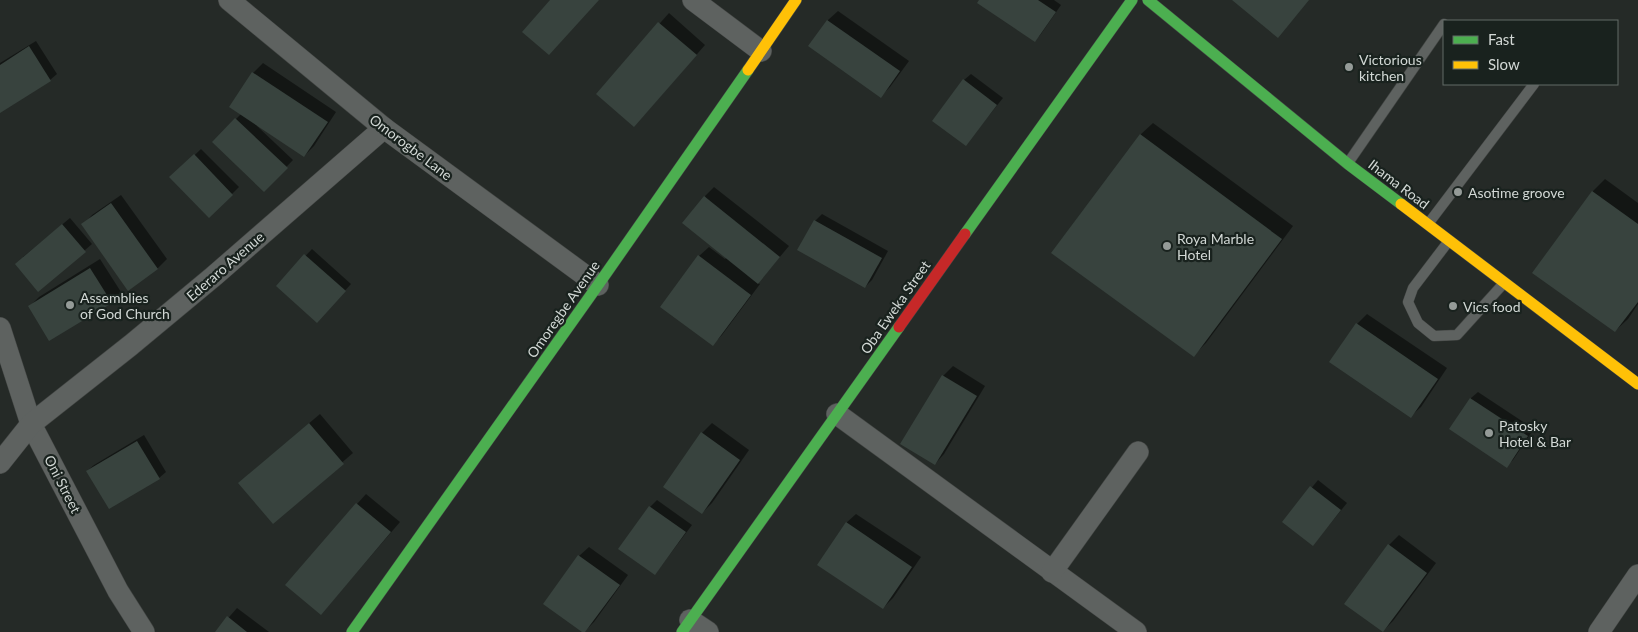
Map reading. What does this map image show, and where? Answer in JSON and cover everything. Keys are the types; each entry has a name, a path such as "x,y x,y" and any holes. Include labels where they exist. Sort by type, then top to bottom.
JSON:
{"street":[{"name":"Omorogbe Lane","path":"229,0 384,128 598,285"},
{"path":"693,0 761,51"},
{"name":"Omoregbe Avenue","path":"352,632 598,285 796,0"},
{"name":"Oba Eweka Street","path":"686,626 1132,0"},
{"name":"Ihama Road","path":"1148,0 1348,164 1638,384"},
{"name":"Ederaro Avenue","path":"0,463 32,424 146,333 384,128"},
{"name":"Oni Street","path":"0,328 32,424 118,591 144,632"},
{"path":"837,414 1136,632"},
{"path":"1052,572 1138,452"},
{"path":"1598,632 1638,575"},
{"path":"686,626 708,632"}],"lane":[{"path":"1348,164 1443,26"},
{"path":"1427,225 1533,85"},
{"path":"1449,241 1413,288 1408,302 1418,323 1434,336 1458,335 1504,283"}],"building":[{"path":"550,0 599,0 549,55 522,32"},
{"path":"979,0 1038,0 1056,12 1035,42 977,3"},
{"path":"1232,0 1309,0 1278,38"},
{"path":"827,20 900,71 881,98 808,46"},
{"path":"658,22 697,55 634,127 596,94"},
{"path":"29,46 51,81 0,113 0,65"},
{"path":"252,72 328,122 304,157 229,107"},
{"path":"963,79 997,105 966,146 932,121"},
{"path":"235,118 288,168 264,192 212,142"},
{"name":"Roya Marble Hotel","path":"1140,134 1282,239 1194,357 1051,253"},
{"path":"194,154 233,195 209,218 169,177"},
{"path":"1592,191 1638,224 1638,302 1615,332 1532,273"},
{"path":"704,196 780,257 758,284 682,223"},
{"path":"111,203 158,269 128,291 81,224"},
{"path":"814,220 882,258 865,288 797,250"},
{"path":"62,224 86,252 38,292 15,264"},
{"path":"304,254 346,291 317,323 276,286"},
{"path":"698,255 751,295 713,346 660,307"},
{"name":"Assemblies of God Church","path":"90,268 112,303 49,341 28,306"},
{"path":"1356,323 1438,379 1411,418 1329,362"},
{"path":"942,375 977,396 935,465 900,444"},
{"name":"Patosky Hotel & Bar","path":"1470,398 1528,436 1507,468 1449,429"},
{"path":"309,423 344,464 273,524 238,483"},
{"path":"701,432 740,460 702,514 663,487"},
{"path":"137,441 160,479 109,509 86,471"},
{"path":"1310,486 1341,510 1313,546 1282,522"},
{"path":"356,503 391,532 321,615 285,585"},
{"path":"649,506 686,532 655,575 618,549"},
{"path":"846,522 912,567 883,609 817,565"},
{"path":"1388,544 1427,573 1383,632 1344,604"},
{"path":"578,555 620,585 585,632 582,632 543,604"},
{"path":"227,616 247,632 215,632"}],"traffic: fast":[{"path":"965,234 1132,0"},
{"path":"1148,0 1348,164 1401,204"},
{"path":"352,632 748,70"},
{"path":"682,632 899,327"}],"traffic: slow":[{"path":"748,70 796,0"},
{"path":"1401,204 1638,384"}],"traffic: jam":[{"path":"899,327 965,234"}],"place":[{"name":"Victorious kitchen","path":"1349,67"},
{"name":"Asotime groove","path":"1458,192"},
{"name":"Roya Marble Hotel","path":"1167,246"},
{"name":"Assemblies of God Church","path":"70,305"},
{"name":"Vics food","path":"1453,306"},
{"name":"Patosky Hotel & Bar","path":"1489,433"}]}
